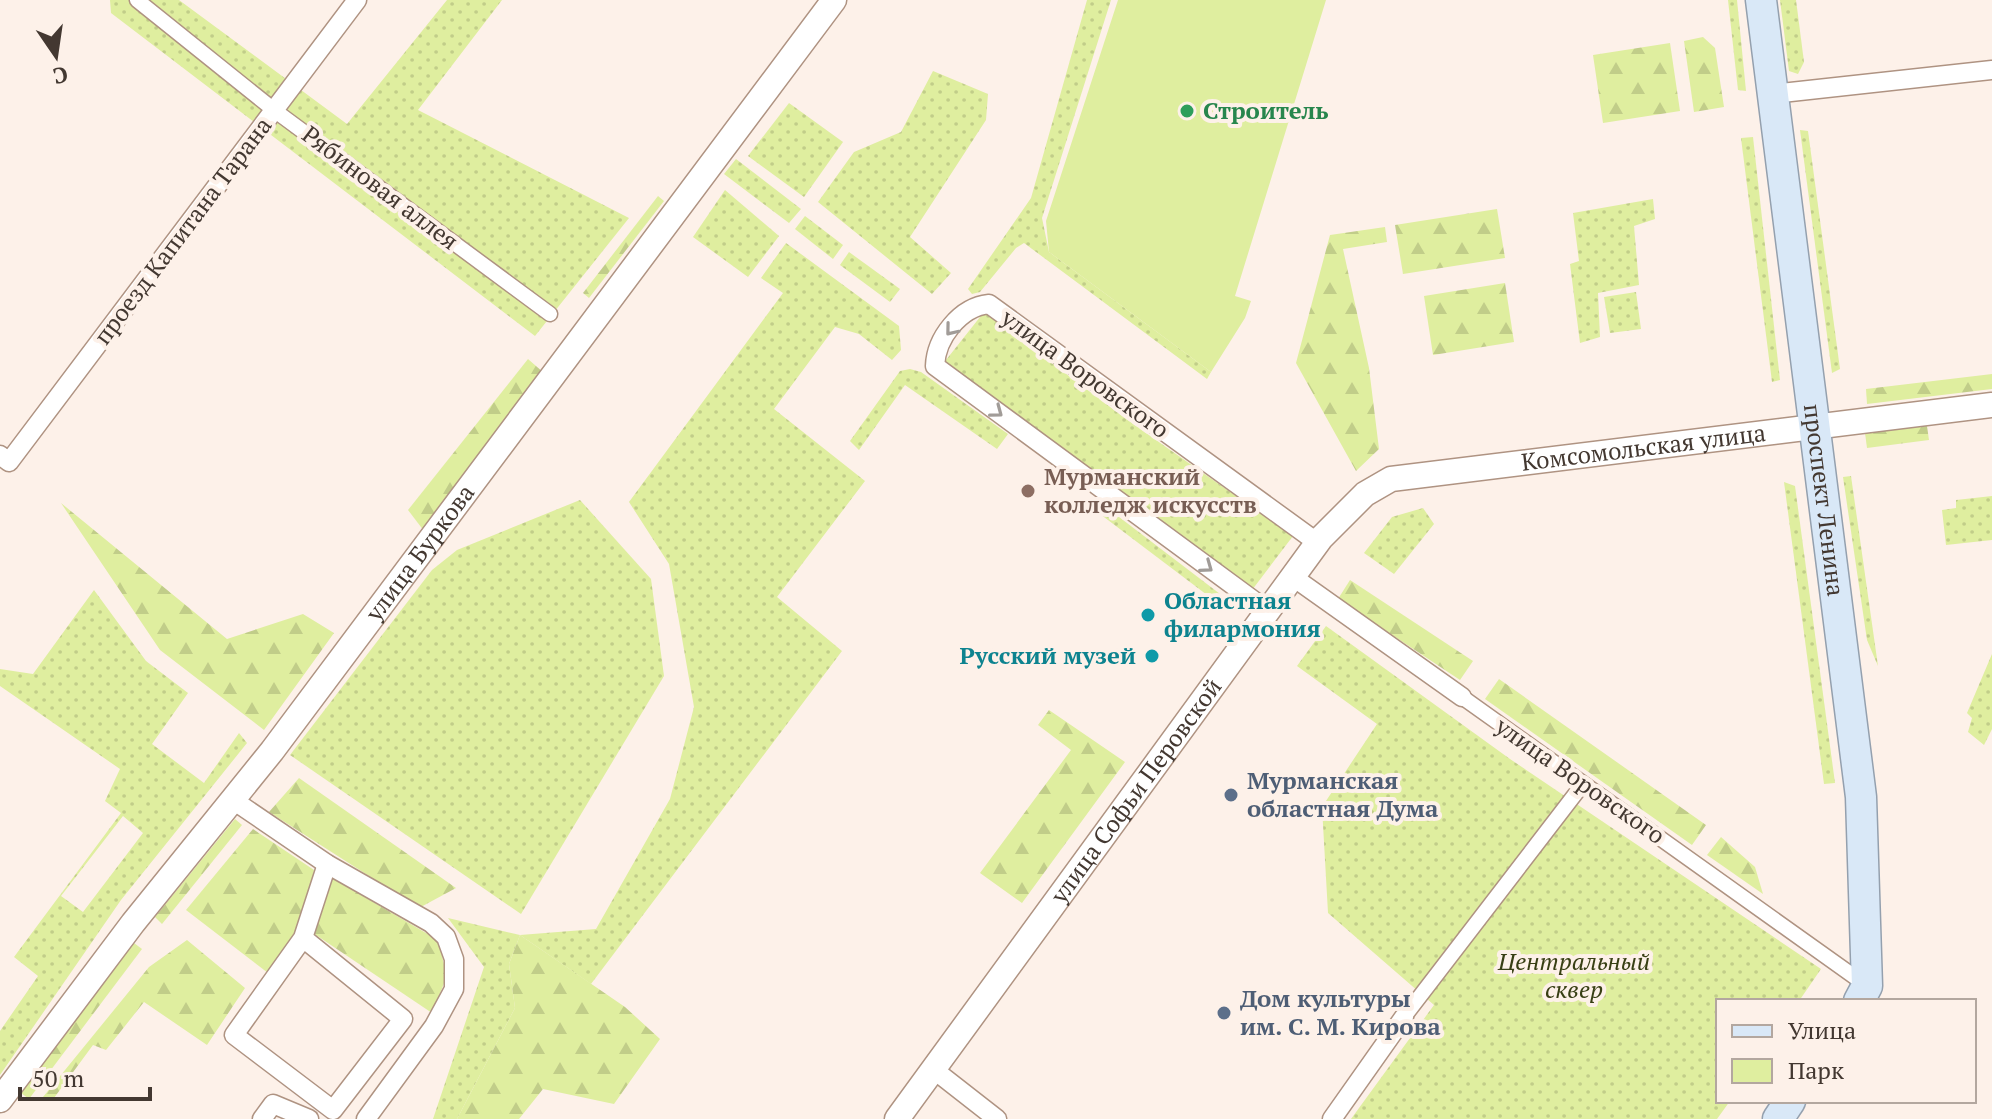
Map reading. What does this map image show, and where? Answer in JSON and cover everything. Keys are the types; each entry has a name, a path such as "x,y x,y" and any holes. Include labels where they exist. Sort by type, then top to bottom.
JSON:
{"main road":[{"name":"проспект Ленина","path":"1761,0 1861,797 1863,993"}],"street":[{"name":"Рябиновая аллея","path":"137,0 274,110 550,314"},
{"name":"проезд Капитана Тарана","path":"4,459 357,0"},
{"name":"улица Буркова","path":"0,1100 133,923 233,800 834,0"},
{"path":"1772,94 1992,70"},
{"name":"улица Воровского","path":"1268,611 935,366 936,348 968,309 989,304 1318,543"},
{"name":"Комсомольская улица","path":"1391,479 1992,405"},
{"name":"улица Софьи Перовской","path":"897,1119 1318,543 1365,494 1391,479"},
{"name":"улица Воровского","path":"1293,577 1583,784 1863,993"},
{"path":"1332,1119 1404,1017 1583,784"},
{"path":"233,800 327,864 431,923 446,937 454,959 454,989 434,1026 366,1119"},
{"path":"303,938 403,1019 333,1110 234,1035 303,938 327,864"},
{"path":"933,1069 997,1119"},
{"path":"262,1119 273,1104 309,1119"}],"green space":[{"path":"110,0 179,0 347,124 447,0 502,0 418,110 629,218 535,336 111,13"},
{"path":"1087,0 1111,0 1042,218 1049,252 1211,372 1207,379 1024,243 1016,248 980,292 972,294 968,289 1031,198"},
{"name":"Строитель","path":"1118,0 1326,0 1235,296 1251,301 1245,318 1211,372 1049,252 1046,221"},
{"path":"1728,0 1737,0 1746,91 1738,90"},
{"path":"1780,0 1796,0 1804,62 1798,74 1789,71"},
{"path":"1703,37 1715,48 1724,107 1694,112 1684,41"},
{"path":"1670,43 1680,111 1603,123 1593,55"},
{"path":"933,71 988,94 986,120 910,237 951,273 932,294 818,202 854,152 901,132"},
{"path":"789,103 843,142 804,197 748,156"},
{"path":"1800,130 1808,131 1840,369 1832,373"},
{"path":"1753,137 1780,380 1772,382 1741,138"},
{"path":"736,159 801,209 789,223 724,174"},
{"path":"725,190 779,236 748,277 693,237"},
{"path":"658,196 664,201 589,298 583,293"},
{"path":"1653,199 1655,219 1634,226 1639,285 1598,293 1600,337 1580,343 1570,264 1579,261 1573,213"},
{"path":"1497,209 1505,258 1403,274 1395,225"},
{"path":"805,216 843,245 833,259 795,229"},
{"path":"1385,227 1387,242 1343,249 1369,368 1379,449 1356,471 1296,363 1330,235"},
{"path":"786,243 899,326 901,350 892,360 859,334 835,327 774,409 865,481 777,597 842,651 591,984 520,935 596,929 670,799 694,707 669,564 629,502 783,293 761,278"},
{"path":"849,252 900,289 890,302 840,265"},
{"path":"1505,283 1514,342 1433,355 1424,296"},
{"path":"1636,292 1641,329 1610,333 1604,297"},
{"path":"984,312 1126,419 1293,536 1252,590 942,365"},
{"path":"528,359 544,373 424,531 408,510"},
{"path":"910,369 921,372 1008,434 997,449 905,385 859,450 850,441 900,371"},
{"path":"1992,374 1992,389 1867,404 1866,389"},
{"path":"1927,426 1929,440 1867,448 1865,433"},
{"path":"1851,476 1878,666 1867,640 1843,477"},
{"path":"1784,482 1795,486 1835,783 1824,784"},
{"path":"1992,496 1992,540 1946,545 1942,510 1956,508 1956,500"},
{"path":"580,500 651,579 664,676 521,914 290,755 432,570 457,550"},
{"path":"61,503 227,639 303,614 334,633 264,730 160,650"},
{"path":"1102,504 1224,597 1219,604 1096,511"},
{"path":"1423,508 1434,524 1394,574 1364,553 1392,517"},
{"path":"1350,580 1473,661 1460,680 1338,599"},
{"path":"94,590 146,661 188,693 152,744 204,783 239,733 247,743 121,900 0,1075 0,1031 38,976 14,957 121,813 105,801 120,769 0,686 0,669 33,674","holes":["123,816 143,833 83,912 61,896"]},
{"name":"Центральный сквер","path":"1326,626 1510,759 1821,969 1800,999 1716,999 1716,1103 1729,1103 1717,1119 1351,1119 1434,1005 1328,913 1322,807 1377,724 1297,666"},
{"path":"1992,654 1992,729 1984,745 1968,732 1972,718 1967,713"},
{"path":"1499,679 1706,825 1692,845 1485,699"},
{"path":"1049,710 1125,762 1022,903 980,873 1071,750 1038,725"},
{"path":"299,778 456,888 419,908 269,812"},
{"path":"235,819 242,825 162,924 155,917"},
{"path":"253,829 314,870 306,918 268,973 186,910"},
{"path":"1721,837 1755,867 1763,894 1707,855"},
{"path":"332,878 438,940 447,976 432,1013 310,931"},
{"path":"448,918 520,935 509,964 515,1008 457,1119 433,1119 484,967"},
{"path":"520,935 625,1007 660,1039 614,1104 543,1089 519,1119 457,1119 515,1008 509,964"},
{"path":"187,940 245,988 207,1045 144,1002 106,1050 93,1045 54,1098 43,1097 149,967"},
{"path":"134,943 142,949 29,1099 21,1093"}],"place":[{"name":"Строитель","path":"1187,111"},
{"name":"Мурманский колледж искусств","path":"1028,491"},
{"name":"Областная филармония","path":"1148,615"},
{"name":"Русский музей","path":"1152,656"},
{"name":"Мурманская областная Дума","path":"1231,795"},
{"name":"Дом культуры им. С. М. Кирова","path":"1224,1013"}]}
